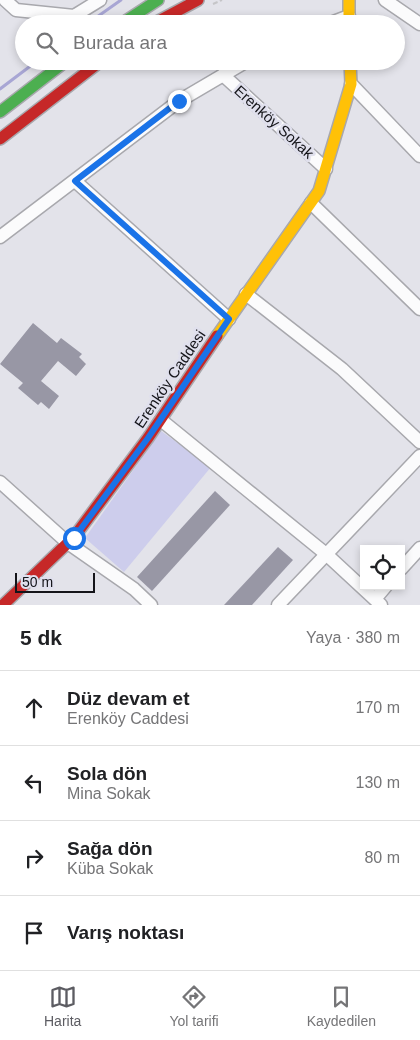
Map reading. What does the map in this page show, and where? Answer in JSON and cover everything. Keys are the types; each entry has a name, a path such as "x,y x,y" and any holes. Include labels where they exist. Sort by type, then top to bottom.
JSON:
{"street":[{"path":"4,0 16,10 64,15"},
{"path":"76,15 100,0"},
{"path":"135,15 158,0"},
{"path":"170,15 198,0"},
{"path":"349,0 349,15"},
{"path":"385,0 420,24"},
{"path":"0,112 54,70"},
{"path":"0,139 89,70"},
{"path":"0,237 179,101 232,70"},
{"name":"Erenköy Caddesi","path":"3,605 68,543 161,420 246,294 320,191 350,84 350,70"},
{"name":"Erenköy Sokak","path":"223,75 326,169"},
{"path":"350,84 420,156"},
{"path":"75,181 229,319"},
{"path":"311,203 420,309"},
{"path":"246,294 342,369 420,442"},
{"path":"161,420 326,554 378,602 384,590"},
{"path":"278,605 420,456"},
{"path":"0,482 68,543 134,590 151,605"},
{"path":"405,565 420,548"}],"shaded area":[{"path":"161,431 211,467 124,572 85,538"}],"building":[{"path":"33,323 57,343 61,338 82,354 79,357 86,364 76,376 58,361 41,381 59,396 49,409 41,402 38,405 18,388 23,383 0,364"},
{"path":"215,491 230,505 152,591 137,577"},
{"path":"278,547 293,560 252,605 224,605"}],"waterway":[{"path":"100,15 121,0"},
{"path":"0,89 25,70"}],"traffic: fast":[{"path":"135,15 158,0"},
{"path":"0,112 54,70"}],"traffic: slow":[{"path":"349,0 349,15"},
{"path":"217,336 319,191 351,84 350,70"}],"traffic: jam":[{"path":"170,15 198,0"},
{"path":"0,139 89,70"},
{"path":"3,605 74,537 148,438 217,336"}],"route":[{"path":"74,538 148,438 229,319 75,181 179,101"}]}
